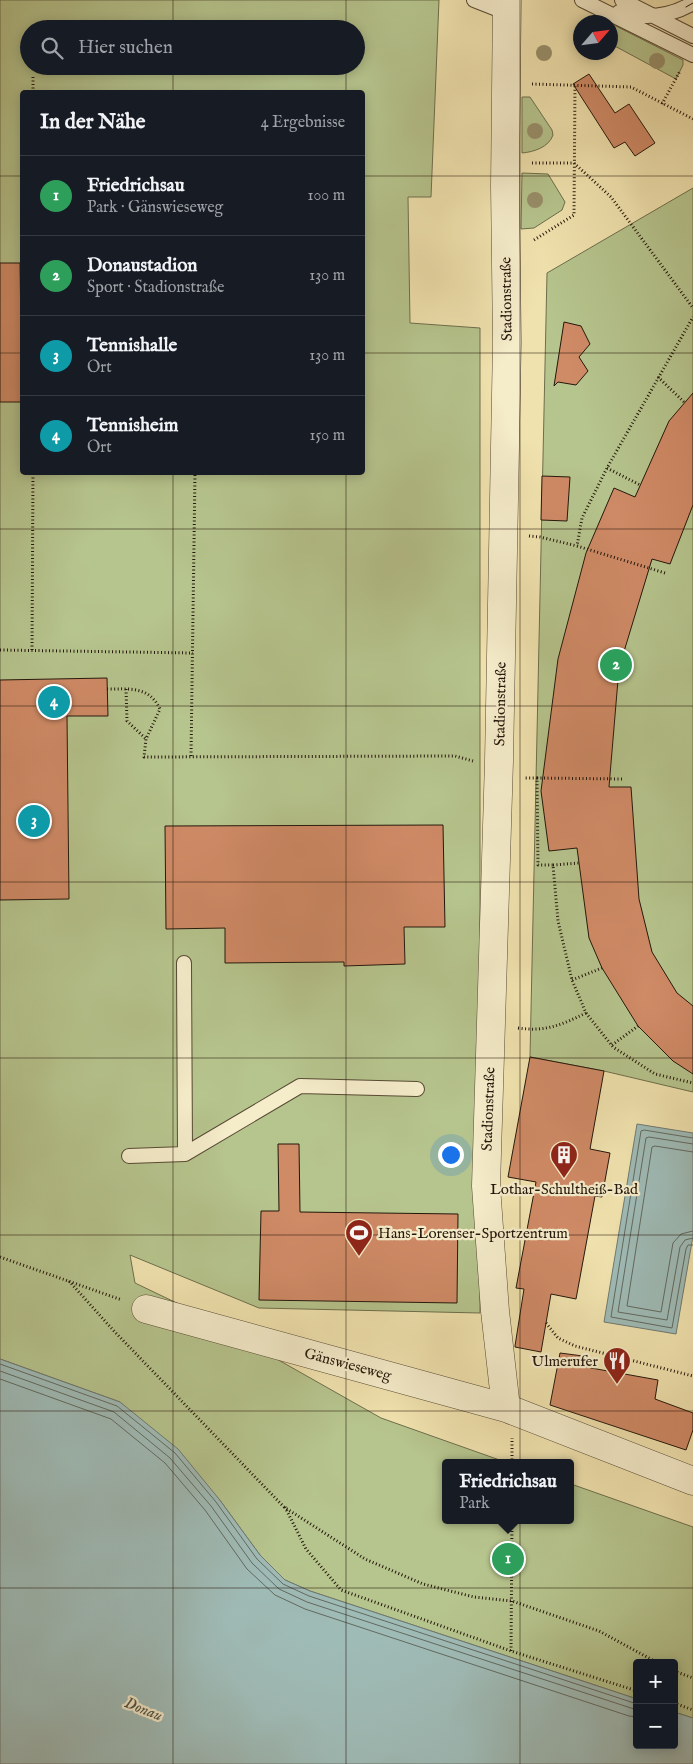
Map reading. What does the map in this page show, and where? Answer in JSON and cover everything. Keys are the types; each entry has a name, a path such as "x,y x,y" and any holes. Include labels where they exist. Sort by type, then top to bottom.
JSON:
{"street":[{"name":"Stadionstraße","path":"506,1408 495,1311 486,1186 499,761 507,342 505,186 507,6"},
{"name":"Gänswieseweg","path":"146,1309 506,1408 693,1481"}],"lane":[{"path":"474,0 507,6"},
{"path":"582,0 627,14 655,16 691,4"},
{"path":"582,0 693,55"},
{"path":"622,0 693,36"},
{"path":"184,963 185,1154"},
{"path":"129,1156 185,1154 300,1086 417,1088"}],"path":[{"path":"33,77 33,90"},
{"path":"530,84 631,87 693,120"},
{"path":"534,241 574,215 575,85"},
{"path":"506,163 574,163 611,197 693,308"},
{"path":"577,546 582,518 607,468 693,317"},
{"path":"658,377 684,403"},
{"path":"607,468 640,485"},
{"path":"32,650 33,475"},
{"path":"191,756 196,475"},
{"path":"526,536 540,537 577,546 665,573"},
{"path":"0,650 193,653"},
{"path":"108,689 144,691 155,700 160,709 146,739 144,757 455,756 473,761"},
{"path":"126,689 127,720 146,739"},
{"path":"520,777 624,779"},
{"path":"537,778 538,866 579,863"},
{"path":"553,865 558,921 572,980 586,1013 612,1045 655,1074 693,1083"},
{"path":"572,980 602,968"},
{"path":"517,1028 540,1030 558,1026 586,1013"},
{"path":"612,1045 638,1026"},
{"path":"0,1256 146,1309"},
{"path":"69,1280 113,1330 284,1507 365,1559 423,1584 474,1597 512,1601 598,1631 650,1659"},
{"path":"546,1324 558,1338 576,1346 693,1376"},
{"path":"284,1507 306,1549 341,1590 511,1650 633,1690"},
{"path":"511,1650 512,1524"},
{"path":"678,1672 693,1678"},
{"path":"678,1705 693,1710"}],"green space":[{"path":"0,0 439,0 431,197 408,197 410,323 480,328 480,1313 259,1308 130,1255 135,1283 183,1306 381,1418 497,1459 442,1459 442,1524 574,1524 574,1485 693,1527 693,1718 678,1713 678,1659 633,1659 633,1698 310,1591 285,1580 260,1555 219,1499 120,1402 0,1359"},
{"path":"618,27 683,60 683,65 676,79 618,48"},
{"path":"522,97 530,97 552,130 553,135 545,146 522,153"},
{"path":"522,173 548,174 565,202 562,210 534,228 521,229"},
{"path":"693,188 693,1092 604,1071 530,1057 547,273"}],"water":[{"path":"637,1124 693,1133 693,1236 676,1334 604,1322"},
{"name":"Donau","path":"0,1359 120,1402 178,1449 219,1499 260,1555 285,1580 310,1591 633,1698 633,1749 678,1749 678,1713 693,1718 693,1764 0,1764"}],"building":[{"path":"589,74 615,113 629,104 655,143 635,156 625,142 614,148 573,84"},
{"path":"0,263 20,263 20,402 0,402"},
{"path":"564,322 581,326 590,344 579,357 588,371 576,385 558,382 554,386"},
{"path":"693,393 693,505 670,564 652,559 619,668 609,787 631,787 639,899 652,952 677,993 693,1006 693,1074 673,1061 638,1026 602,968 589,938 577,848 549,851 541,791 558,659 586,553 614,488 635,497 669,421"},
{"path":"542,476 570,477 567,521 541,520"},
{"path":"107,678 108,716 67,716 69,899 0,900 0,680"},
{"path":"443,825 445,927 404,927 405,964 344,966 344,962 225,963 225,928 166,929 165,826"},
{"name":"Lothar-Schultheiß-Bad","path":"530,1057 604,1071 590,1149 610,1153 602,1197 595,1196 576,1299 551,1294 541,1352 515,1347 524,1289 516,1288 536,1182 508,1177"},
{"name":"Hans-Lorenser-Sportzentrum","path":"278,1144 299,1144 300,1212 458,1214 457,1303 259,1300 261,1211 279,1211"},
{"path":"560,1353 583,1356 580,1366 658,1380 655,1399 693,1413 693,1430 686,1450 550,1405"}],"tram line":[{"path":"686,7 693,3"}],"place":[{"name":"Donaustadion","path":"616,665"},
{"name":"Tennisheim","path":"54,702"},
{"name":"Tennishalle","path":"34,821"},
{"name":"Lothar-Schultheiß-Bad","path":"564,1179"},
{"name":"Hans-Lorenser-Sportzentrum","path":"359,1257"},
{"name":"Ulmerufer","path":"617,1385"},
{"name":"Friedrichsau","path":"508,1559"}]}
